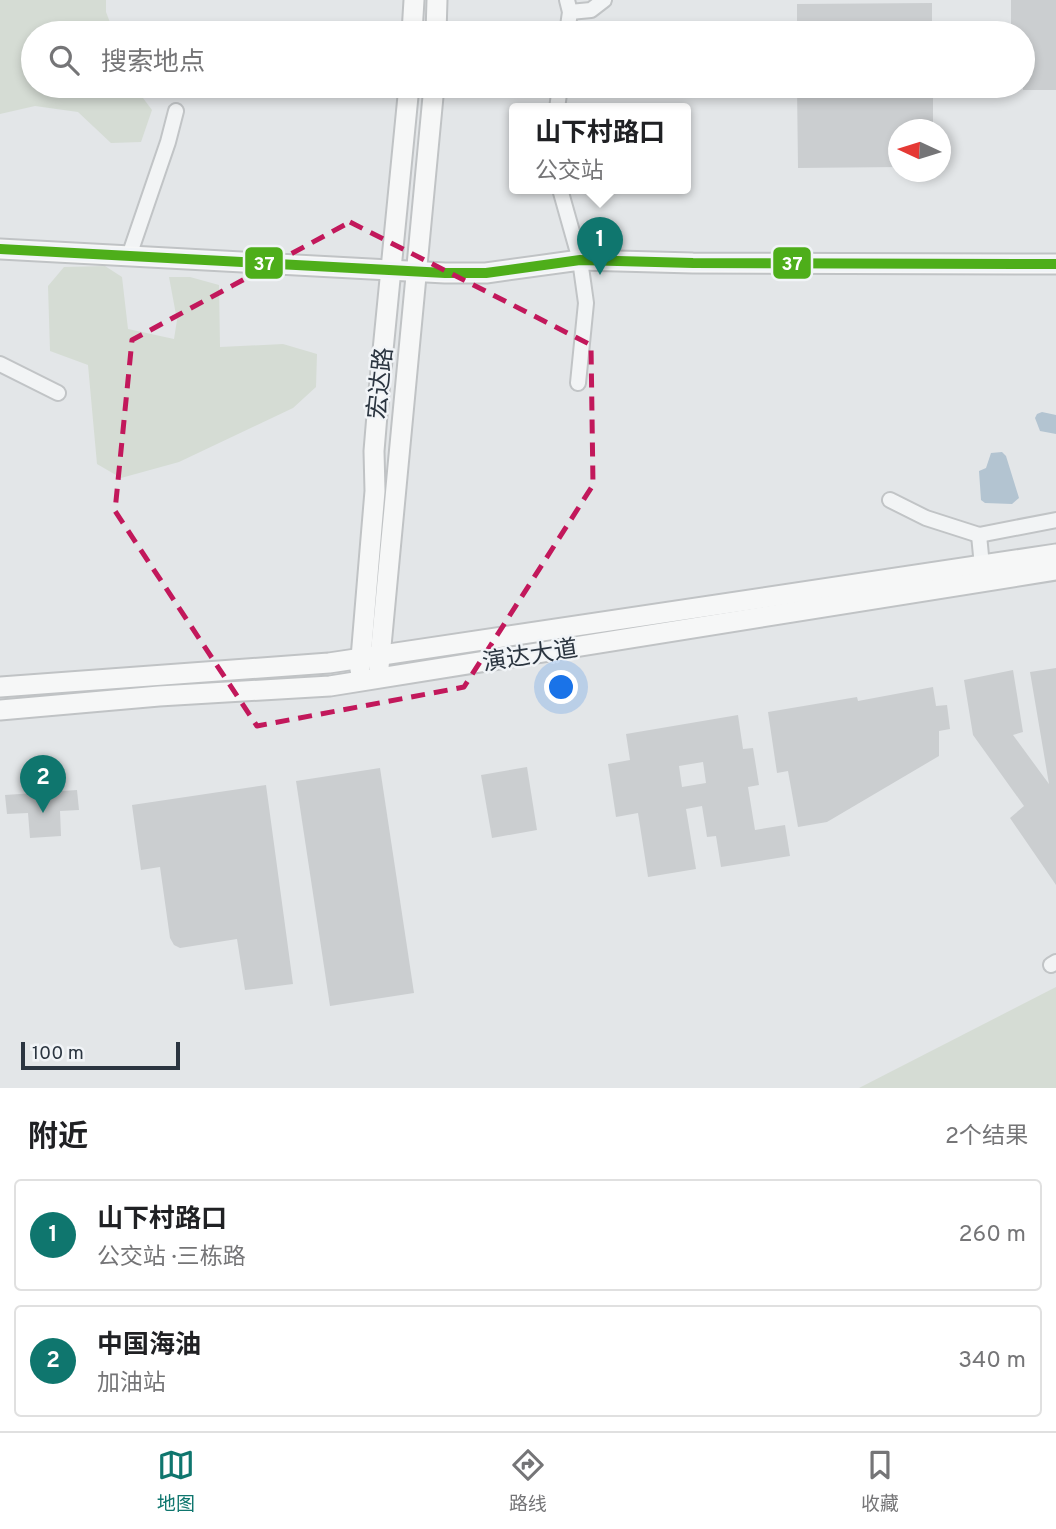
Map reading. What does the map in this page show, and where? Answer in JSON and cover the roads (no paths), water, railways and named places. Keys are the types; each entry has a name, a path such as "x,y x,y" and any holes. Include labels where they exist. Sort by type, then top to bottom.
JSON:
{"main road":[{"path":"413,21 414,0"},
{"path":"436,21 437,0"},
{"name":"宏达路","path":"370,657 376,427 408,98"},
{"name":"宏达路","path":"368,680 416,272 433,98"},
{"path":"0,249 392,271 486,273 580,260 1056,264"},
{"name":"演达大道","path":"0,687 289,667 370,657 1056,554"},
{"name":"演达大道","path":"0,710 159,696 330,686 1056,570"}],"street":[{"path":"569,6 591,10 604,0"},
{"path":"130,256 176,111"},
{"path":"561,194 580,260 586,303 578,383"},
{"path":"0,364 58,393"},
{"path":"890,500 926,517 979,535 1056,520"},
{"path":"979,535 982,566"}],"water":[{"path":"1042,412 1056,415 1056,434 1040,431 1035,418"},
{"path":"1002,452 1006,456 1019,498 1012,504 985,503 981,500 979,471 986,468 991,453"}],"place":[{"name":"山下村路口","path":"600,275"},
{"name":"中国海油","path":"43,813"}]}
